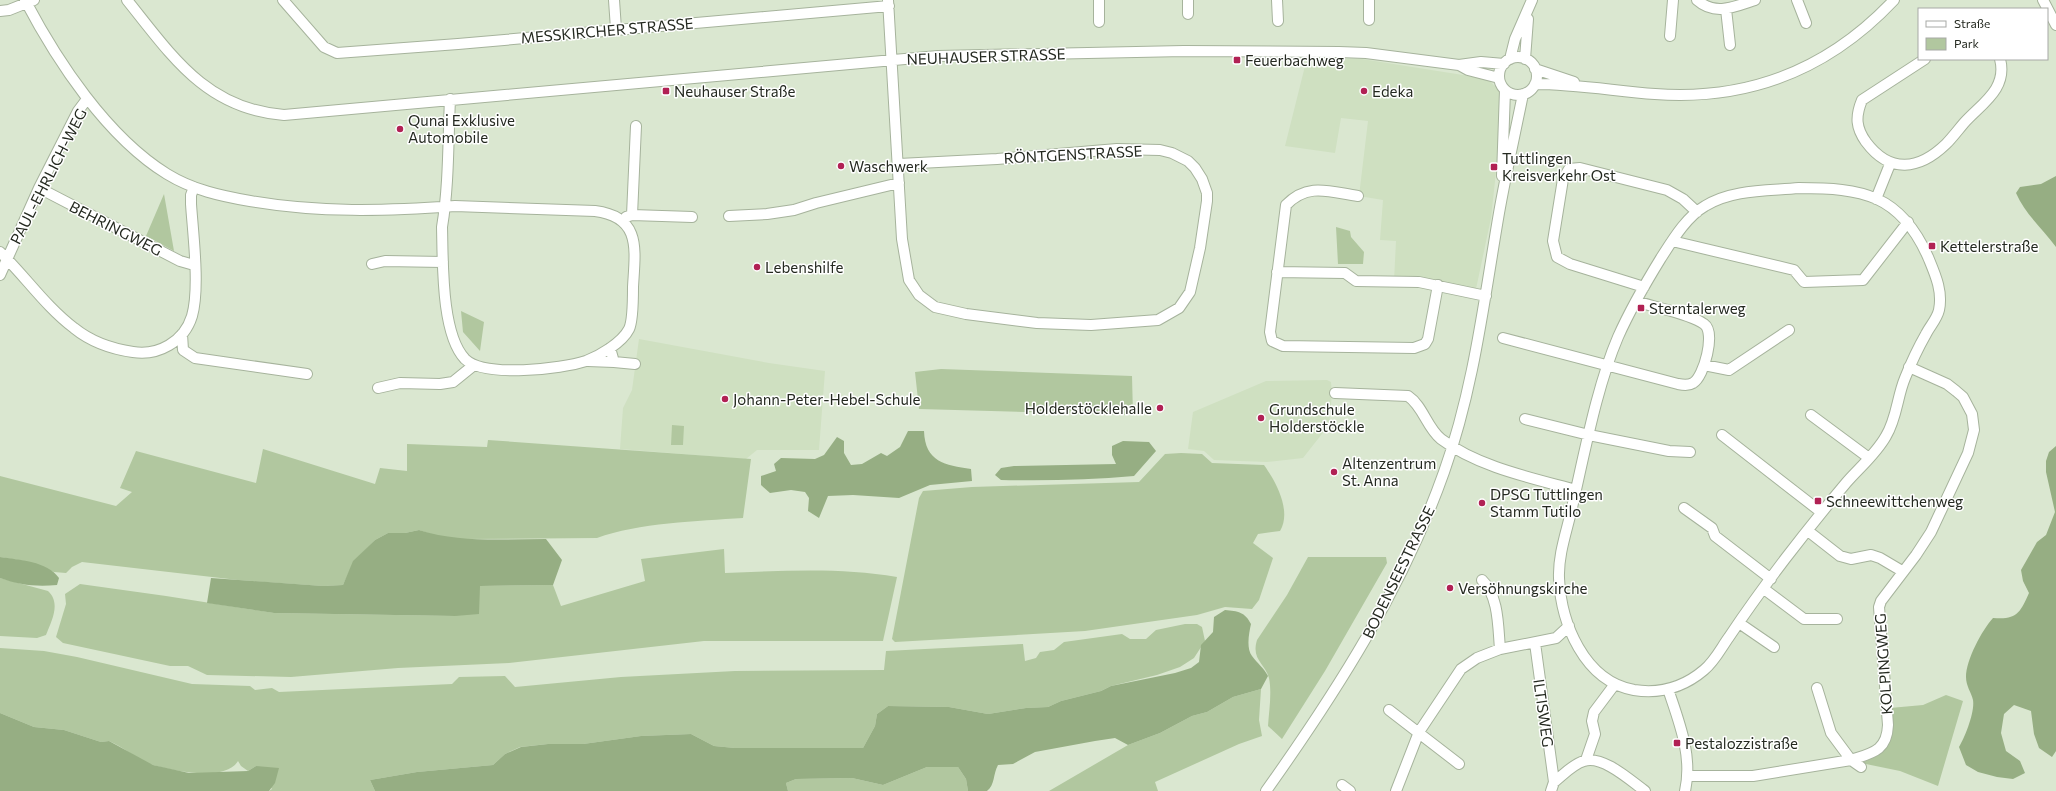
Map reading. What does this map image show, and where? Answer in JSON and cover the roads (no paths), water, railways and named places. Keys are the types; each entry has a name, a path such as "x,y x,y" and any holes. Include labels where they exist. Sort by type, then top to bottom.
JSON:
{"street":[{"name":"NEUHAUSER STRASSE","path":"128,0 192,77 220,97 258,112 284,114 300,114 450,99 938,56 1098,52 1339,52 1366,53 1459,65 1507,61"},
{"name":"MESSKIRCHER STRASSE","path":"283,0 326,48 337,53 458,44 889,3"},
{"path":"614,0 616,29"},
{"path":"1099,0 1099,22"},
{"path":"1188,0 1188,14"},
{"path":"1277,0 1278,21"},
{"path":"1369,0 1370,20"},
{"path":"1532,0 1507,61 1501,68 1499,78 1505,90 1510,93 1523,94 1530,90 1535,84 1535,69"},
{"path":"1670,36 1673,0"},
{"path":"1697,0 1705,7 1726,9 1755,0"},
{"path":"1797,0 1806,23"},
{"path":"1535,84 1693,96 1746,89 1764,84 1814,64 1859,35 1894,0"},
{"path":"0,11 29,1 59,58 87,99 141,156 166,173 214,195 281,207 321,210 359,211 444,207 595,211 608,213 620,219 634,240 632,308 629,329 610,348 585,361"},
{"name":"RÖNTGENSTRASSE","path":"889,3 902,239 909,280 919,295 935,307 966,314 1037,323 1091,325 1158,320 1178,308 1190,292 1200,248 1207,193 1202,179 1195,168 1188,161 1172,153 1160,150 1117,149 997,159 899,164"},
{"path":"1726,9 1730,45"},
{"path":"1529,10 1525,59 1535,69 1546,74 1597,89"},
{"path":"2048,10 2056,25"},
{"path":"1507,61 1525,59"},
{"path":"1923,60 1862,100 1858,110 1856,122 1859,133 1871,149 1890,164 1910,165 1921,161 1946,144 1965,122 1986,103 2000,85 2000,60"},
{"name":"NEUHAUSER STRASSE","path":"1459,65 1468,70 1499,78"},
{"name":"BODENSEESTRASSE","path":"1500,212 1505,90"},
{"name":"BODENSEESTRASSE","path":"1266,791 1314,723 1376,621 1430,509 1452,446 1468,390 1523,94"},
{"name":"PAUL-EHRLICH-WEG","path":"0,275 4,256 78,110 87,99"},
{"path":"450,99 442,227 443,262 451,332 455,345 465,359 474,365 489,368 522,370 541,369 585,361 635,364"},
{"path":"632,215 636,126"},
{"path":"1876,199 1890,164"},
{"path":"1644,286 1570,264 1557,257 1553,241 1563,179 1569,169 1580,168 1667,190 1683,199 1697,212"},
{"path":"728,216 767,214 794,210 816,203 899,183"},
{"path":"4,256 74,329 98,342 125,350 148,353 166,348 182,334 192,317 194,305 194,265 191,195 194,187"},
{"name":"BEHRINGWEG","path":"39,188 180,261 194,265"},
{"path":"1799,188 1845,189 1865,194 1876,199 1901,215 1908,222 1924,249 1938,283 1940,302 1936,319 1926,332 1901,388 1895,416 1888,434 1880,447 1821,512 1739,623 1713,661 1702,672 1686,682 1668,690 1638,690 1615,684 1583,657 1574,641 1569,626 1559,577 1561,556 1576,490 1608,365 1616,341 1644,286 1672,241 1697,212 1703,206 1722,198 1799,188"},
{"path":"1358,196 1314,190 1296,195 1286,205 1270,332 1272,340 1282,346 1414,348 1422,346 1428,339 1438,285"},
{"path":"620,219 632,215 692,217"},
{"path":"1672,241 1794,270 1804,282 1863,280 1908,222"},
{"path":"372,264 385,261 443,262"},
{"path":"1277,272 1345,273 1356,281 1419,282 1486,296"},
{"path":"1503,338 1678,384 1688,385 1699,378 1709,345 1709,332 1705,324 1694,318 1636,301"},
{"path":"1704,365 1729,370 1789,330"},
{"path":"182,334 183,350 195,358 308,374"},
{"path":"610,348 614,362"},
{"path":"378,388 400,383 440,384 453,382 474,365"},
{"name":"KOLPINGWEG","path":"1851,760 1873,753 1882,747 1887,733 1879,607 1881,601 1902,571 1916,555 1941,511 1968,453 1974,430 1972,414 1963,397 1956,390 1947,384 1909,368"},
{"path":"1335,393 1408,396 1418,406 1440,438 1465,454 1514,473 1576,490"},
{"path":"1811,415 1869,458"},
{"path":"1525,419 1589,435 1669,451 1690,452"},
{"path":"1722,435 1821,512"},
{"path":"1684,508 1712,528 1715,536 1771,579"},
{"path":"1808,531 1840,556 1851,559 1870,555 1880,558 1902,571"},
{"path":"1482,580 1490,587 1496,615 1500,649"},
{"path":"1764,589 1804,619 1837,619"},
{"path":"1739,623 1774,647"},
{"path":"1396,791 1419,732 1461,669 1477,658 1500,649 1556,638 1569,626"},
{"name":"ILTISWEG","path":"1535,643 1552,787"},
{"path":"1586,760 1595,734 1592,720 1594,712 1615,684"},
{"path":"1817,688 1831,733 1851,760 1861,767"},
{"path":"1668,690 1684,743 1687,776 1685,791"},
{"path":"1389,710 1459,764"},
{"path":"1552,787 1578,764 1586,760 1611,767 1645,791"},
{"path":"1687,776 1753,776 1851,760"}],"place":[{"name":"Feuerbachweg","path":"1237,60"},
{"name":"Neuhauser Straße","path":"666,91"},
{"name":"Edeka","path":"1364,91"},
{"name":"Qunai Exklusive Automobile","path":"400,129"},
{"name":"Waschwerk","path":"841,166"},
{"name":"Tuttlingen Kreisverkehr Ost","path":"1494,167"},
{"name":"Kettelerstraße","path":"1932,246"},
{"name":"Lebenshilfe","path":"757,267"},
{"name":"Sterntalerweg","path":"1641,308"},
{"name":"Johann-Peter-Hebel-Schule","path":"725,399"},
{"name":"Holderstöcklehalle","path":"1160,408"},
{"name":"Grundschule Holderstöckle","path":"1261,418"},
{"name":"Altenzentrum St. Anna","path":"1334,472"},
{"name":"Schneewittchenweg","path":"1818,501"},
{"name":"DPSG Tuttlingen Stamm Tutilo","path":"1482,503"},
{"name":"Versöhnungskirche","path":"1450,588"},
{"name":"Pestalozzistraße","path":"1677,743"}]}
